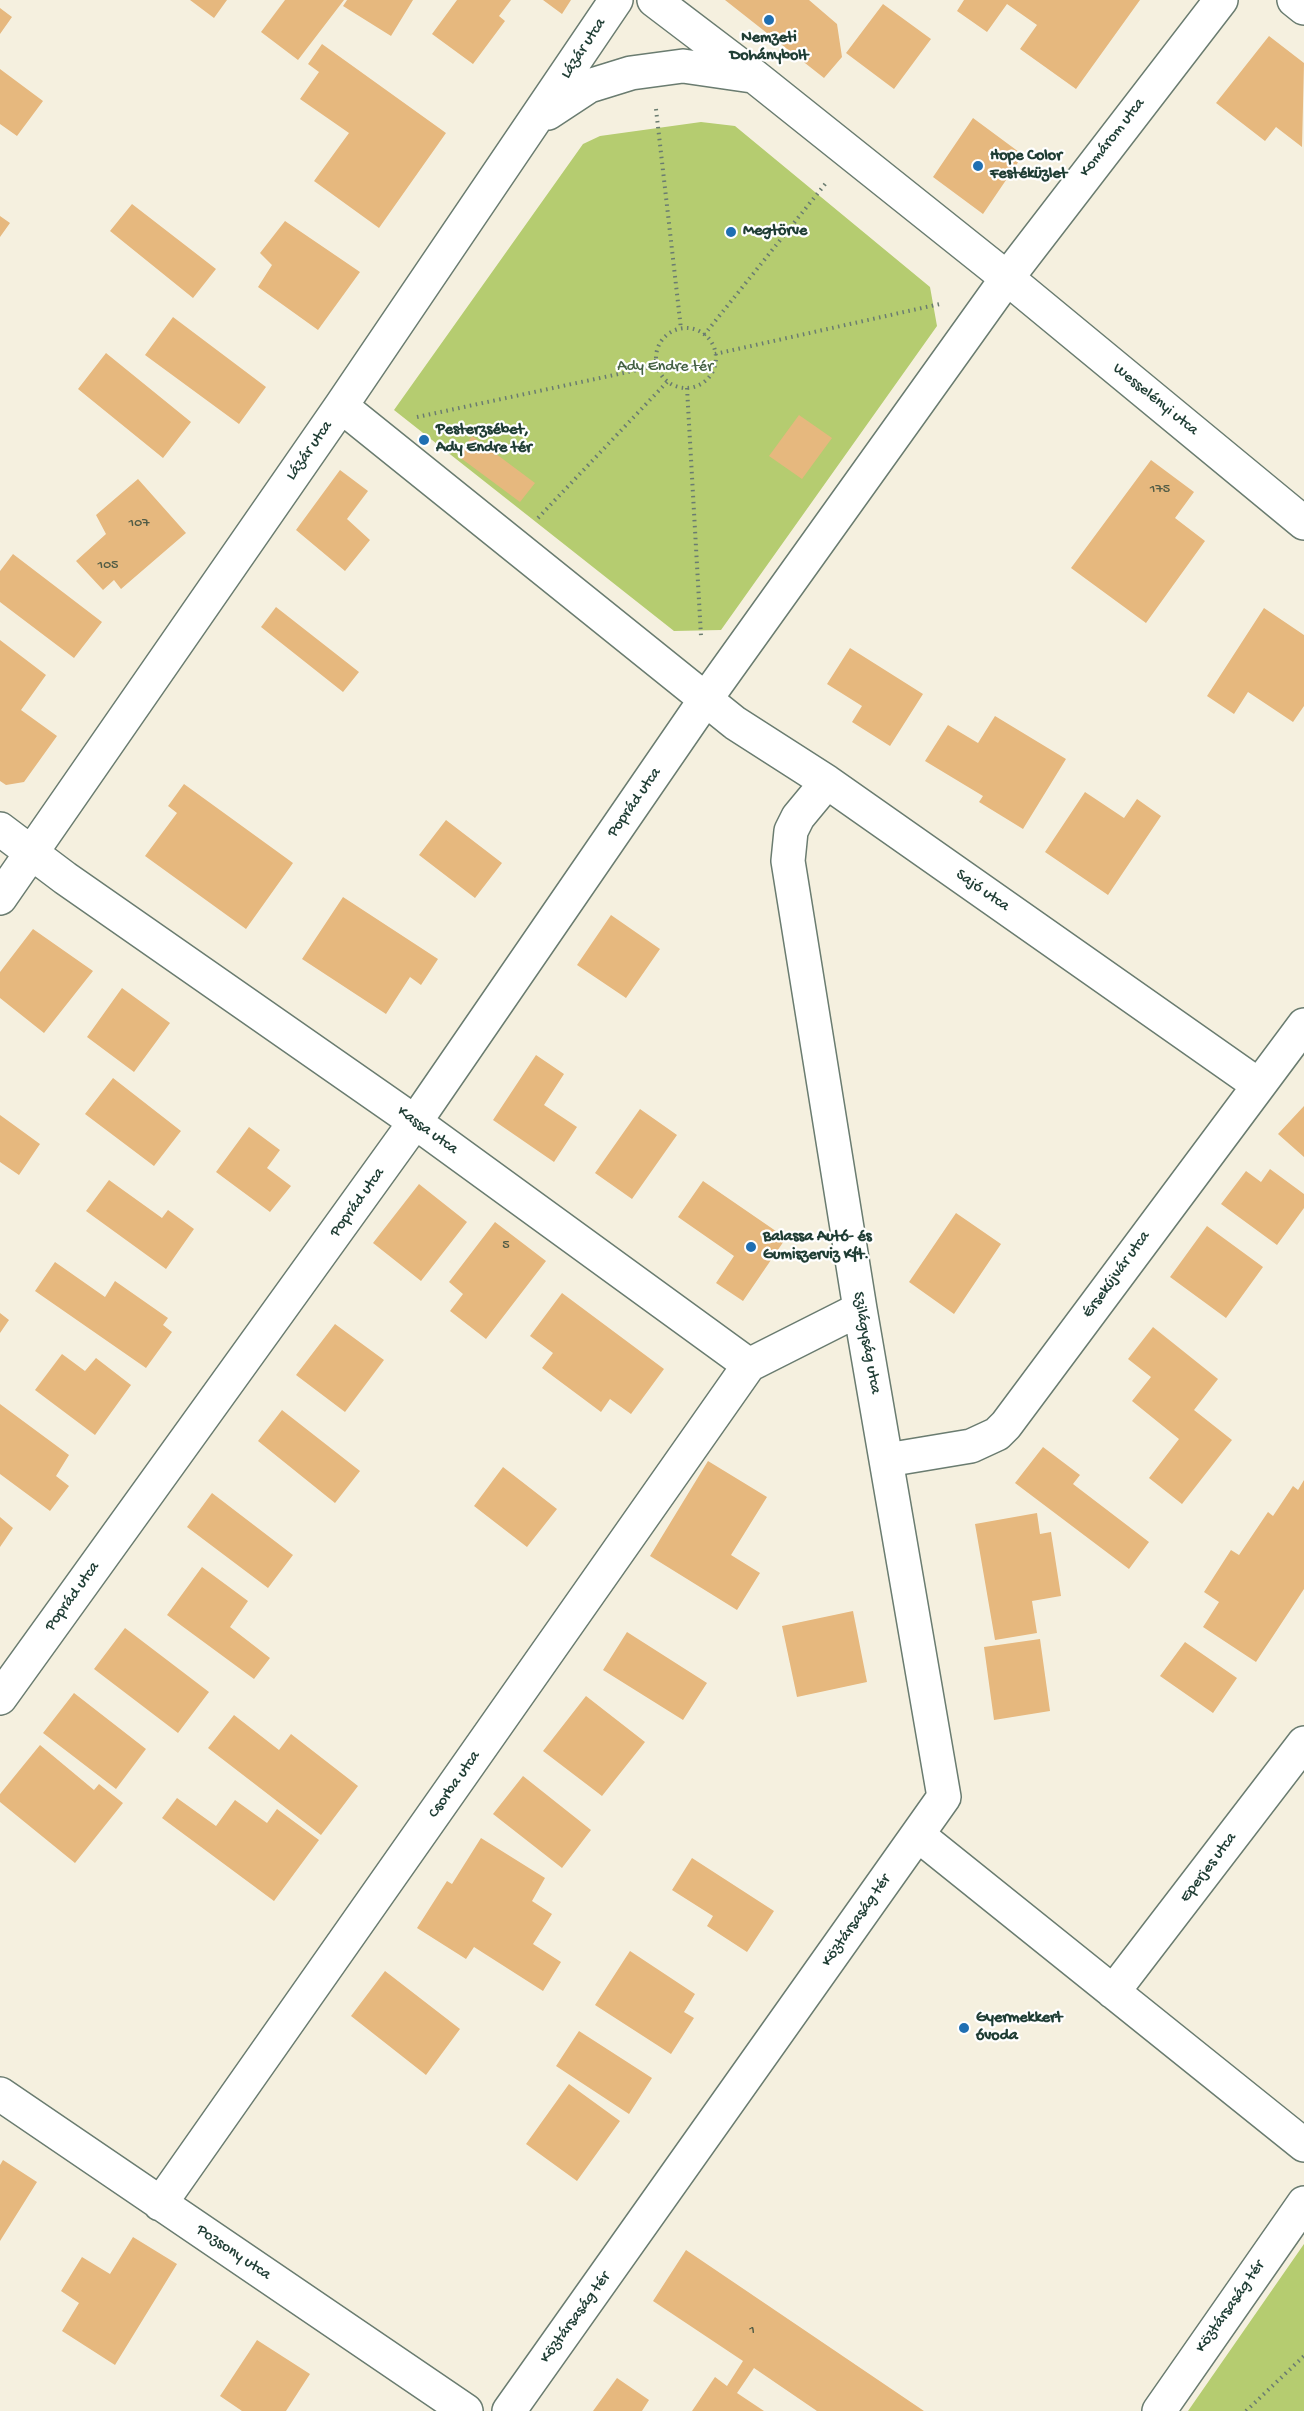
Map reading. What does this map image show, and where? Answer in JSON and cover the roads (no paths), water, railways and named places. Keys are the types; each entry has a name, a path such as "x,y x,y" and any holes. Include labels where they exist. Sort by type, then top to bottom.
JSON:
{"street":[{"name":"Lázár utca","path":"0,898 341,406 616,0"},
{"path":"341,406 705,700 1007,278 754,76 654,0"},
{"name":"Komárom utca","path":"1007,278 1221,0"},
{"path":"1294,0 1304,8"},
{"path":"535,122 589,86 631,74 683,66 754,76"},
{"name":"Wesselényi utca","path":"1007,278 1304,523"},
{"name":"Sajó utca","path":"705,700 735,723 827,782 1257,1084"},
{"name":"Poprád utca","path":"0,1698 416,1122 705,700"},
{"name":"Szilágyság utca","path":"827,782 798,817 791,831 788,861 860,1309 944,1797 918,1835"},
{"name":"Kassa utca","path":"0,829 416,1122 749,1365"},
{"name":"Érsekújvár utca","path":"887,1460 971,1446 997,1434 1006,1425 1257,1084 1304,1025"},
{"path":"749,1365 860,1309"},
{"name":"Csorba utca","path":"160,2204 749,1365"},
{"name":"Eperjes utca","path":"1113,1992 1304,1743"},
{"path":"918,1835 1304,2145"},
{"name":"Köztársaság tér","path":"509,2411 918,1835"},
{"name":"Pozsony utca","path":"0,2094 466,2411"},
{"name":"Köztársaság tér","path":"1159,2411 1304,2202"}],"place":[{"name":"Nemzeti Dohánybolt","path":"769,20"},
{"name":"Hope Color Festéküzlet","path":"978,166"},
{"name":"Megtörve","path":"731,232"},
{"name":"Pesterzsébet, Ady Endre tér","path":"424,440"},
{"name":"Balassa Autó- és Gumiszerviz Kft.","path":"751,1247"},
{"name":"Gyermekkert óvoda","path":"964,2028"}],"park label":[{"name":"Ady Endre tér","path":"665,368"}]}
